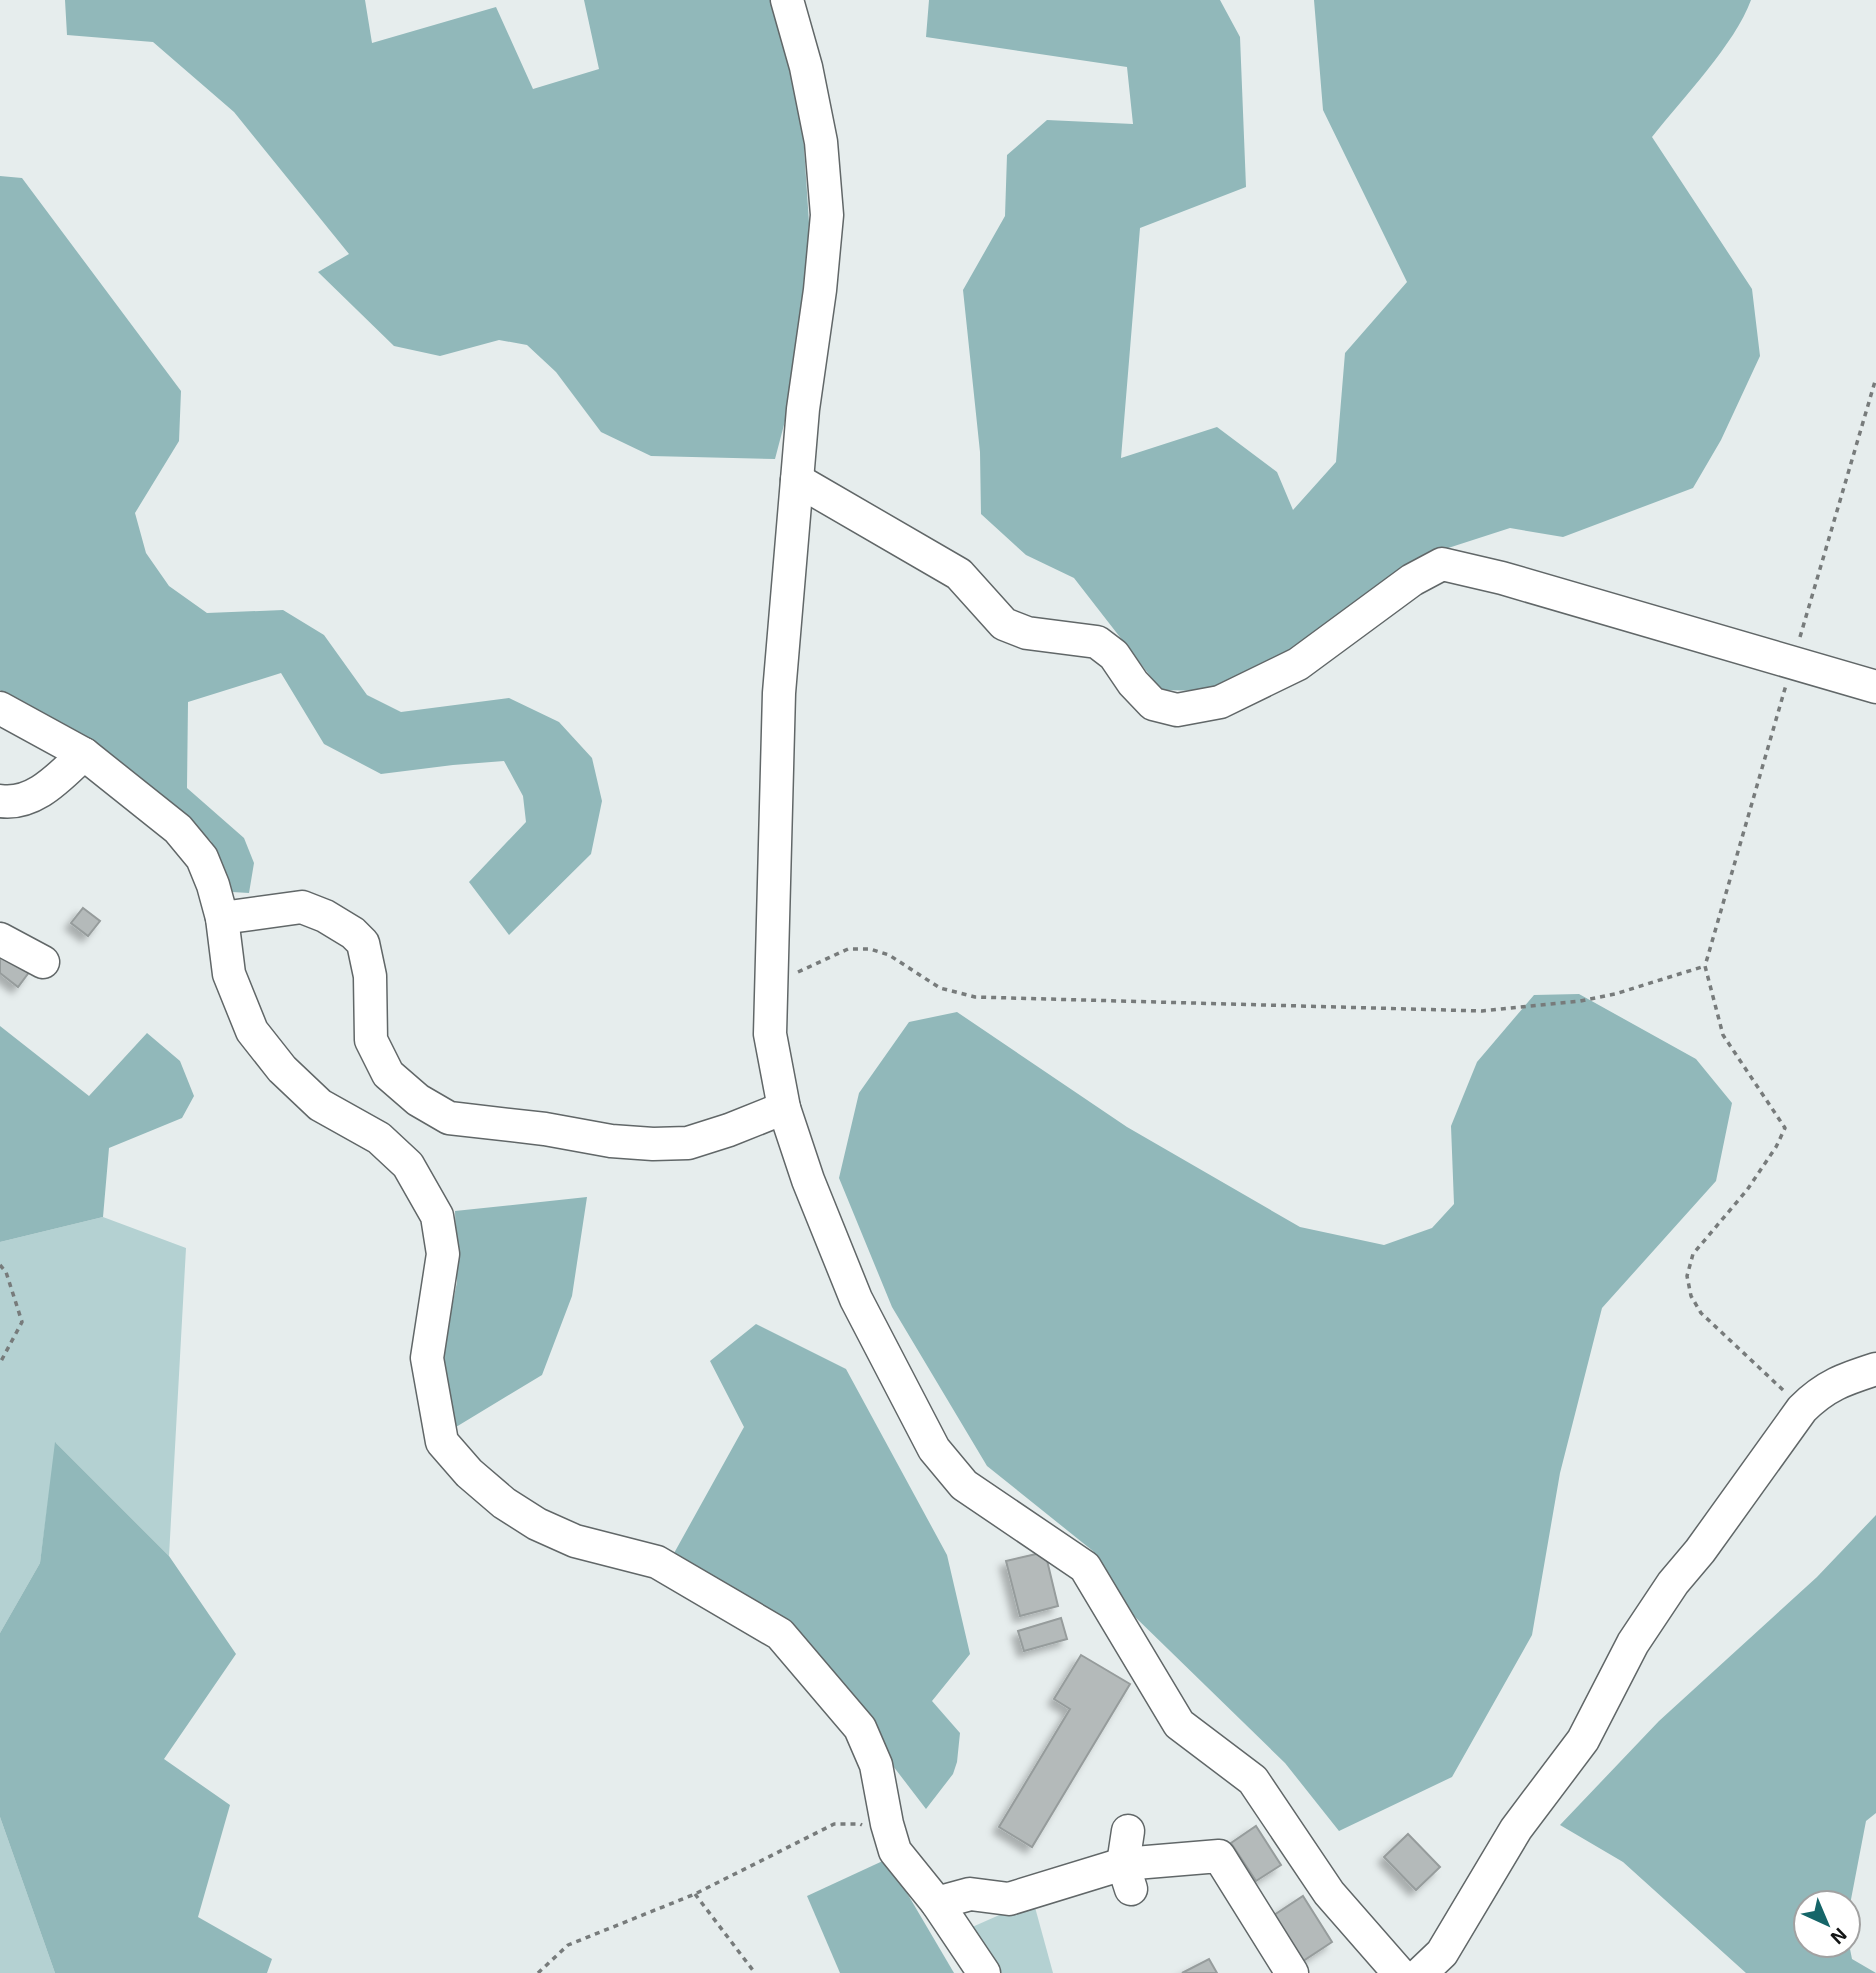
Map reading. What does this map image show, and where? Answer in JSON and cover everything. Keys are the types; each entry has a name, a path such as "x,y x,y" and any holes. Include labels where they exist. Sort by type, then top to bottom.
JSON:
{"street":[{"path":"787,0 806,66 821,142 827,215 820,290 803,409 779,693 770,1034 784,1108 808,1180 856,1299 934,1449 964,1485 1085,1567 1179,1724 1253,1780 1329,1893 1399,1973"},
{"path":"797,480 960,574 1004,624 1027,633 1097,642 1114,655 1133,683 1153,704 1177,710 1220,702 1298,664 1412,580 1442,564 1502,578 1876,687"},
{"path":"0,708 84,754 178,829 202,858 222,918 229,974 252,1031 282,1069 320,1105 379,1138 408,1165 437,1216 443,1254 427,1358 442,1442 486,1488 537,1524 575,1541 657,1562 780,1634 860,1728 876,1765 895,1851 937,1903 984,1973"},
{"path":"0,801 25,799 52,785 84,754"},
{"path":"222,918 302,907 325,916 353,933 363,943 370,976 371,1040 388,1074 418,1100 449,1118 545,1129 611,1141 676,1144 729,1130 784,1108"},
{"path":"0,939 43,962"},
{"path":"1421,1973 1442,1953 1516,1829 1583,1740 1633,1643 1673,1583 1700,1551 1802,1409 1819,1392 1840,1380 1876,1368"},
{"path":"1127,1877 1128,1831"},
{"path":"937,1903 970,1894 1009,1899 1127,1877 1219,1856 1292,1973"}],"path":[{"path":"1802,1409 1701,1313 1691,1296 1687,1276 1693,1254 1746,1190 1776,1147 1785,1128 1723,1035 1704,965 1876,379"},
{"path":"772,984 848,949 870,949 889,955 940,988 975,997 1482,1011 1580,1001 1615,994 1704,965"},
{"path":"0,1265 6,1272 22,1322 0,1363"},
{"path":"538,1973 568,1945 695,1894 834,1824 860,1824 895,1851"},
{"path":"695,1894 755,1973"}],"shaded area":[{"path":"65,0 365,0 372,43 496,7 533,89 599,69 584,0 773,0 786,39 803,132 809,223 801,360 775,459 651,456 601,432 556,372 527,345 499,340 440,356 394,346 318,272 349,254 234,112 153,42 67,35"},
{"path":"929,0 1220,0 1240,37 1246,187 1140,228 1121,458 1217,427 1277,472 1293,510 1336,462 1345,353 1407,282 1323,110 1314,0 1751,0 1721,53 1652,137 1752,289 1760,356 1721,440 1693,488 1563,537 1510,528 1442,550 1283,663 1208,691 1161,690 1074,578 1026,555 981,514 980,452 963,290 1005,216 1007,155 1047,120 1133,124 1127,67 926,37"},
{"path":"0,176 22,178 181,391 179,441 135,513 146,553 169,586 207,613 283,610 324,635 367,695 401,712 509,698 559,722 592,758 602,801 591,854 509,935 469,882 526,822 523,796 504,761 381,774 324,744 281,673 188,702 187,788 244,838 254,863 249,893 232,892 211,841 145,782 0,690"},
{"path":"1579,994 1696,1059 1732,1103 1716,1181 1602,1308 1560,1473 1532,1635 1452,1777 1339,1831 1285,1763 1131,1613 1093,1551 987,1466 892,1307 839,1178 859,1093 909,1022 957,1012 1127,1127 1300,1227 1384,1245 1432,1228 1454,1204 1451,1126 1477,1062 1534,995"},
{"path":"0,1026 89,1096 147,1033 180,1061 194,1096 182,1118 109,1148 103,1217 0,1242"},
{"path":"587,1197 572,1296 542,1375 456,1427 441,1361 457,1282 455,1211"},
{"path":"103,1217 186,1248 169,1556 56,1443 40,1563 0,1633 0,1242"},
{"path":"756,1324 846,1369 947,1555 970,1654 932,1701 960,1733 953,1774 926,1809 890,1762 871,1720 673,1555 744,1427 710,1361"},
{"path":"55,1442 169,1556 236,1654 164,1759 230,1805 198,1917 272,1959 267,1973 55,1973 0,1817 0,1633 40,1563"},
{"path":"1876,1515 1876,1813 1866,1821 1853,1889 1792,1889 1792,1959 1852,1959 1876,1973 1746,1973 1623,1862 1560,1825 1659,1721 1817,1577"},
{"path":"0,1817 55,1973 0,1973"},
{"path":"887,1859 954,1973 840,1973 807,1896"},
{"path":"1033,1900 1053,1973 997,1973 970,1928"}],"building":[{"path":"83,908 100,921 88,936 71,923"},
{"path":"0,948 30,971 18,987 0,973"},
{"path":"1045,1552 1058,1606 1020,1616 1006,1561"},
{"path":"1061,1618 1067,1639 1024,1651 1018,1631"},
{"path":"1081,1655 1130,1684 1032,1847 999,1827 1070,1709 1054,1699"},
{"path":"1256,1826 1281,1865 1256,1881 1231,1843"},
{"path":"1408,1834 1440,1867 1416,1890 1384,1857"},
{"path":"1303,1896 1332,1942 1297,1965 1268,1919"},
{"path":"1209,1959 1217,1973 1182,1973"}]}
